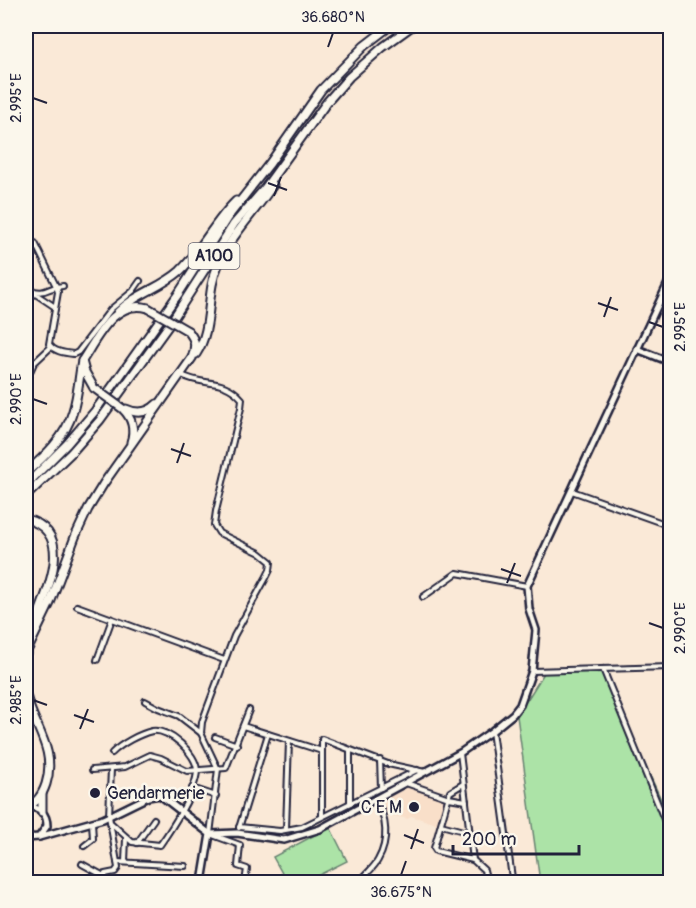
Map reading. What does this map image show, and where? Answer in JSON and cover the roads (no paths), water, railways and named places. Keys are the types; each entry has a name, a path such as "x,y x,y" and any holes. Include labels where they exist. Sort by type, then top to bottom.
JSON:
{"highway":[{"name":"A100","path":"26,485 67,444 95,411 179,293 227,218 259,178 321,90 364,46 390,26"},
{"name":"A100","path":"26,496 71,453 100,420 171,322 234,225 287,158 313,119 350,77 383,47 412,26"},
{"path":"26,651 50,603 75,537 88,510 205,336 212,285 218,266 244,222 275,182 287,158"},
{"path":"26,473 53,447 66,429 73,412 82,361 105,327 125,305 180,271 198,251 224,213 259,178"},
{"path":"118,312 134,306 148,308 188,331 196,348 192,358"},
{"path":"82,361 94,388 129,414 133,430 132,439 118,464"},
{"path":"123,409 133,412 148,411 167,393"},
{"path":"26,519 35,522 50,533 54,541 55,552 46,590 26,651"},
{"path":"26,695 48,749 49,770 42,794 44,814"},
{"path":"26,808 42,794"}],"main road":[{"path":"26,838 39,837 92,822 155,795 160,795 210,834 238,830 284,840 320,829 376,800 460,753 513,714 520,705 532,671 536,630 529,609 527,586 670,279"},
{"path":"637,349 670,362"},
{"path":"26,808 34,807 44,814 50,824 60,830"},
{"path":"39,837 46,826 44,814"},
{"path":"202,882 210,834"}],"street":[{"path":"26,242 35,243 58,292 50,339 51,347"},
{"path":"74,354 111,309 133,291 140,281"},
{"path":"27,289 42,293 56,286 63,286"},
{"path":"27,289 55,307"},
{"path":"51,347 59,352 74,354"},
{"path":"26,381 34,363 51,347"},
{"path":"74,354 76,359 82,361"},
{"path":"181,374 190,380 233,389 242,399 242,408 214,525 219,533 260,553 271,562 270,570 246,613 224,660 204,713 201,732"},
{"path":"571,491 662,523 670,528"},
{"path":"423,597 457,573 527,586"},
{"path":"77,606 224,660"},
{"path":"97,660 112,619"},
{"path":"532,671 670,667"},
{"path":"603,669 670,834"},
{"path":"145,701 179,716 201,732 218,769 210,834 240,845 238,866 247,869 245,882"},
{"path":"92,770 125,767 150,755 161,758 180,769 226,768 249,710"},
{"path":"243,726 322,751"},
{"path":"111,823 126,837 137,843 160,845 181,811 192,788 197,770 191,751 168,734 154,731 128,742 112,753"},
{"path":"492,731 512,878"},
{"path":"268,734 238,830 286,829 302,826 417,770"},
{"path":"215,737 237,745"},
{"path":"322,816 322,740 350,751 426,772"},
{"path":"286,829 289,741"},
{"path":"350,751 350,802"},
{"path":"460,753 473,860"},
{"path":"380,760 381,788"},
{"path":"105,876 106,873 117,870 110,816 111,769"},
{"path":"406,783 449,798 466,801"},
{"path":"464,784 452,790 435,850 473,860 484,870 487,882"},
{"path":"192,788 216,796"},
{"path":"360,882 378,862 383,847 386,829 382,811 376,800"},
{"path":"137,843 154,819"},
{"path":"84,846 93,839 92,822"},
{"path":"441,825 471,833"},
{"path":"125,862 126,837"},
{"path":"117,862 185,866"},
{"path":"82,864 105,876"},
{"path":"105,876 106,882"}],"place":[{"name":"Gendarmerie","path":"95,793"},
{"name":"C E M","path":"414,807"}]}
